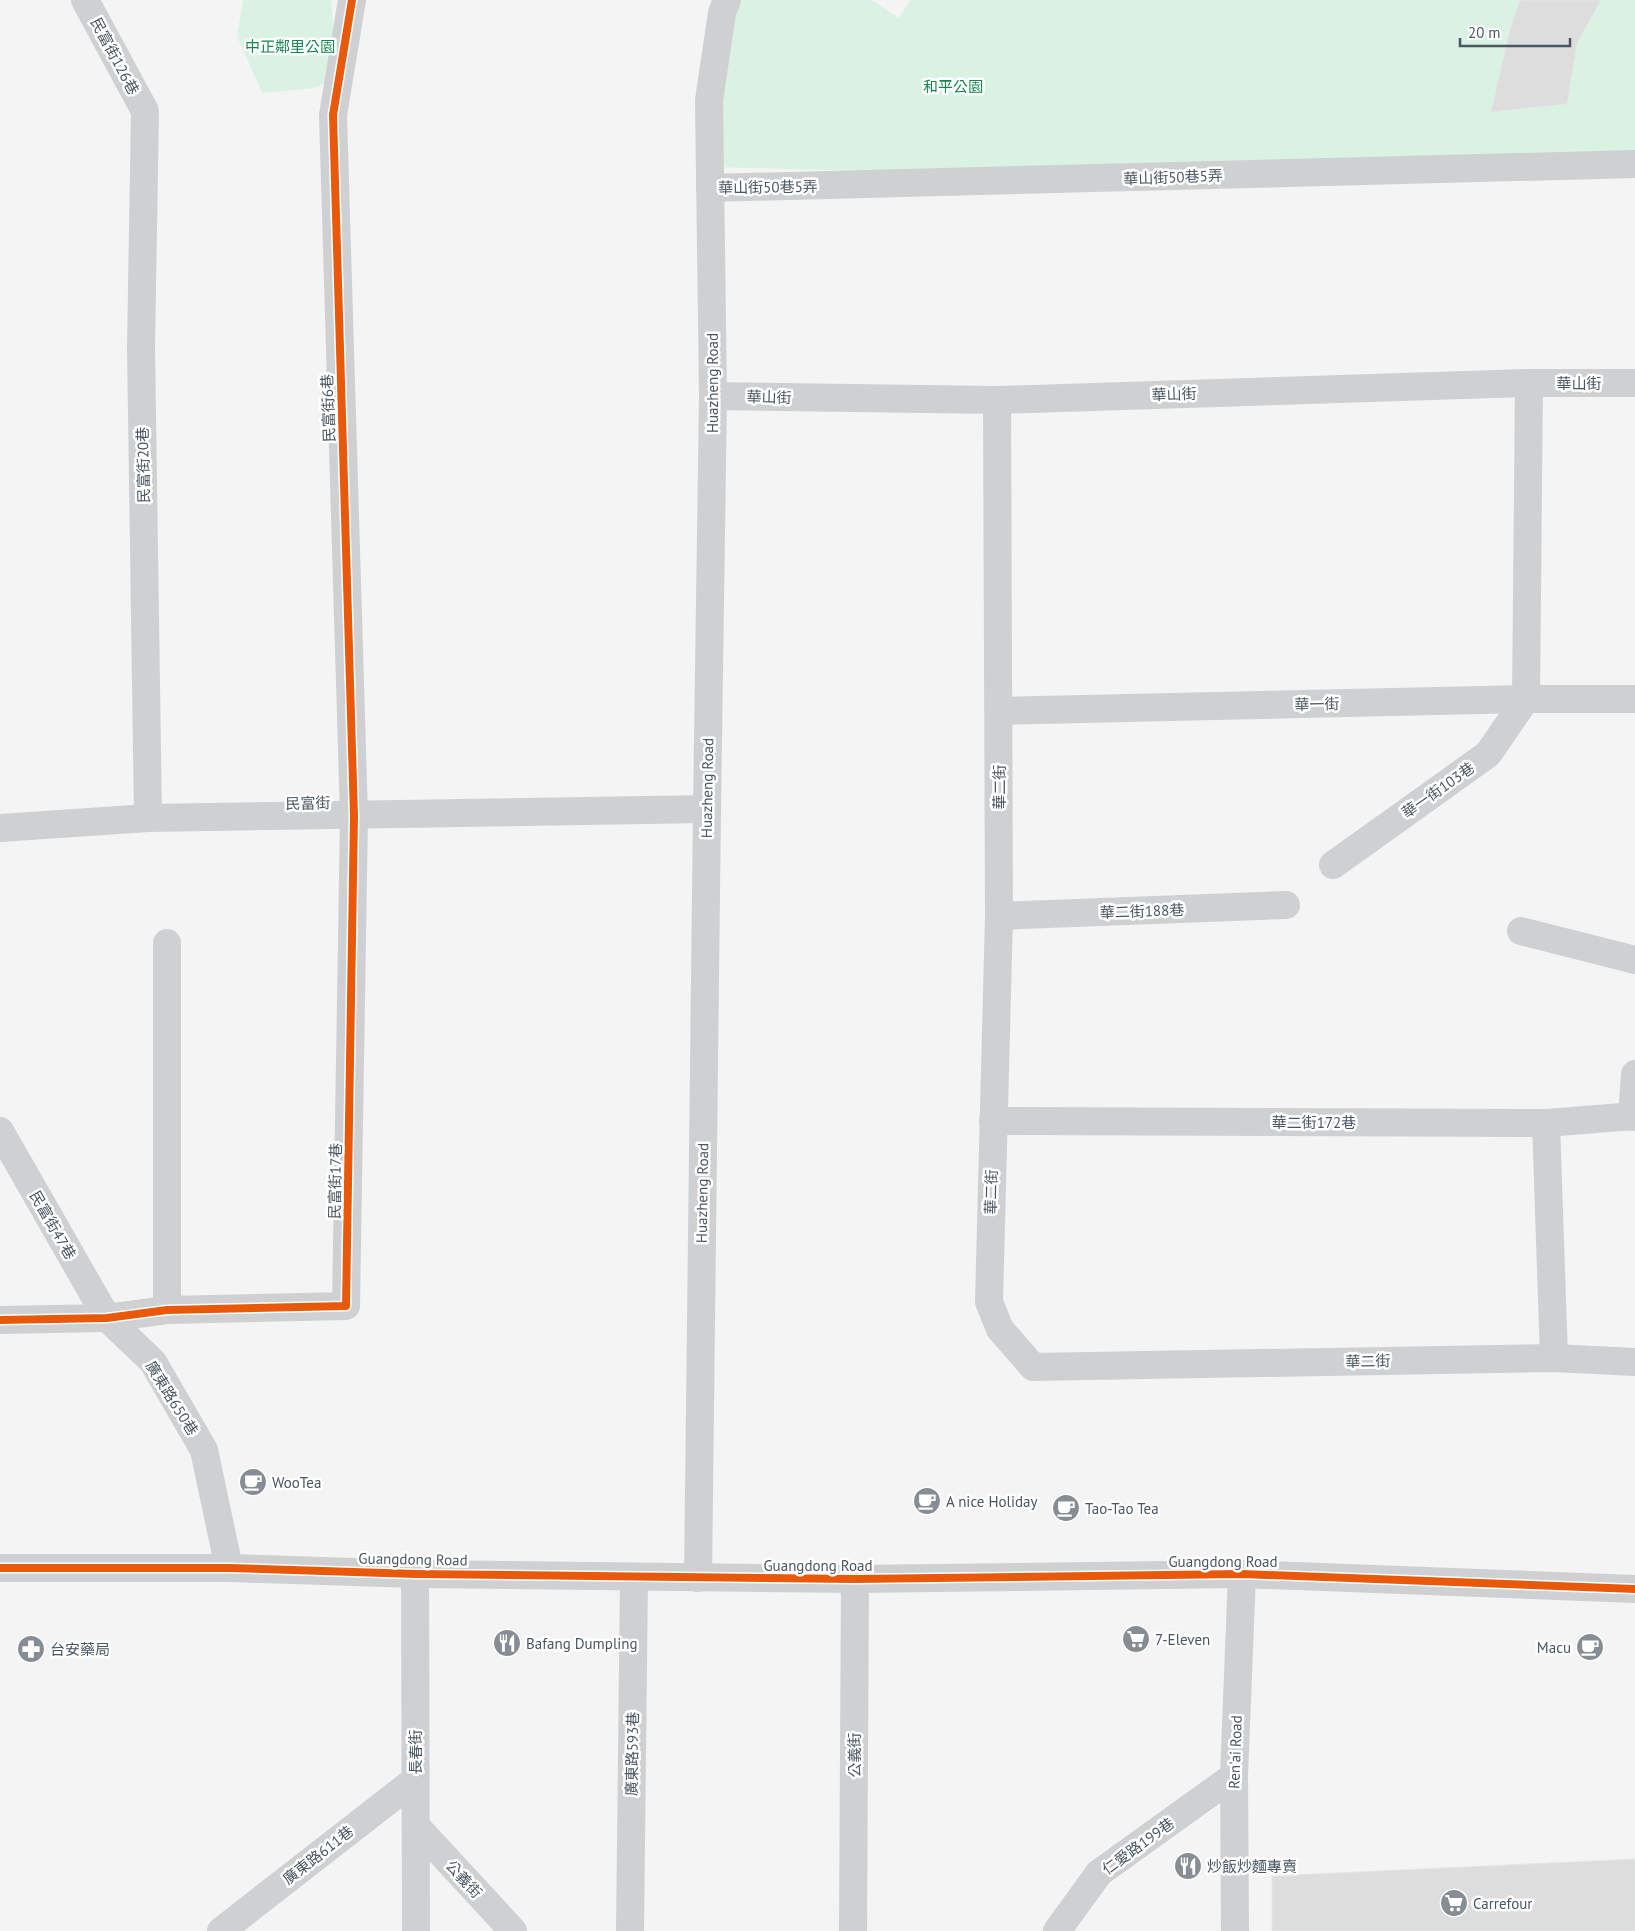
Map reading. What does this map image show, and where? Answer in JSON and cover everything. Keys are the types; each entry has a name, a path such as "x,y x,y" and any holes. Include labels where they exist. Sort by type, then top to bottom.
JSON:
{"street":[{"name":"民富街126巷","path":"85,0 145,111"},
{"name":"民富街6巷","path":"352,0 333,116 354,816"},
{"name":"Huazheng Road","path":"698,1578 706,809 713,396 709,100 722,13 727,0"},
{"name":"民富街20巷","path":"145,111 141,347 148,818"},
{"name":"華山街50巷5弄","path":"710,188 1635,164"},
{"name":"華山街","path":"713,396 997,400 1529,383 1635,383"},
{"path":"1526,699 1529,383"},
{"name":"華二街","path":"997,400 999,916 989,1302 1000,1329 1033,1367 1554,1358 1635,1362"},
{"name":"華一街","path":"999,712 1526,699 1635,700"},
{"name":"華一街103巷","path":"1333,865 1488,754 1526,699"},
{"name":"民富街","path":"0,828 148,818 706,809"},
{"name":"民富街17巷","path":"107,1318 167,1310 346,1306 354,816"},
{"name":"華二街188巷","path":"999,916 1286,905"},
{"path":"1521,932 1635,960"},
{"path":"167,943 167,1310"},
{"path":"1634,1117 1635,1074"},
{"name":"華二街172巷","path":"993,1121 1546,1123 1634,1117"},
{"path":"1546,1123 1554,1358"},
{"name":"民富街47巷","path":"0,1132 107,1318"},
{"path":"0,1320 107,1318"},
{"name":"廣東路650巷","path":"107,1318 153,1362 204,1450 229,1568"},
{"name":"Guangdong Road","path":"0,1568 229,1568 415,1574 855,1579 1242,1574 1635,1589"},
{"name":"長春街","path":"415,1574 416,1931"},
{"name":"Ren'ai Road","path":"1235,1931 1234,1776 1242,1574"},
{"name":"廣東路593巷","path":"630,1931 634,1576"},
{"name":"公義街","path":"853,1931 855,1579"},
{"name":"仁愛路199巷","path":"1057,1931 1099,1873 1234,1776"},
{"name":"廣東路611巷","path":"221,1931 415,1780"},
{"name":"公義街","path":"416,1826 513,1931"}],"green space":[{"name":"中正鄰里公園","path":"243,0 331,0 338,77 314,88 262,93 237,36"},
{"name":"和平公園","path":"742,0 872,0 899,18 910,0 1635,0 1635,156 943,173 712,167 717,61"}],"building":[{"path":"1520,0 1601,0 1577,43 1567,104 1491,112 1510,29"},
{"name":"Carrefour","path":"1635,1859 1635,1931 1272,1931 1272,1876"}],"cycle path":[{"path":"0,1320 107,1318 167,1310 346,1306 354,816 333,115 352,0"},
{"path":"0,1568 229,1568 415,1574 855,1579 1242,1574 1635,1589"}],"place":[{"name":"WooTea","path":"253,1482"},
{"name":"A nice Holiday","path":"927,1501"},
{"name":"Tao-Tao Tea","path":"1066,1508"},
{"name":"7-Eleven","path":"1136,1639"},
{"name":"Bafang Dumpling","path":"507,1643"},
{"name":"Macu","path":"1590,1647"},
{"name":"台安藥局","path":"31,1649"},
{"name":"炒飯炒麵專賣","path":"1188,1866"},
{"name":"Carrefour","path":"1454,1903"}]}
